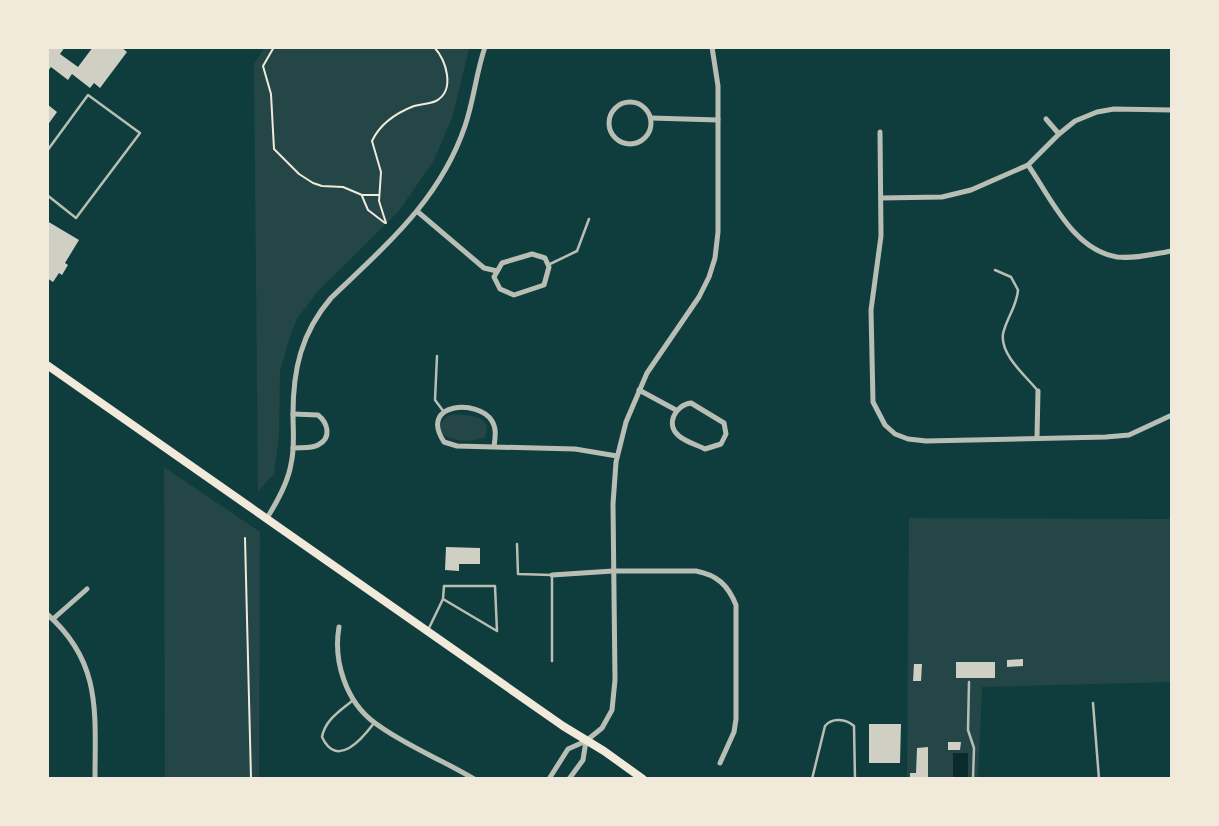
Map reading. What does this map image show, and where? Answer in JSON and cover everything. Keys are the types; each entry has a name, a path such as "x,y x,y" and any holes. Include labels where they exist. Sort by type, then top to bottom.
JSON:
{"main road":[{"path":"47,365 643,779"}],"street":[{"path":"267,518 286,481 293,448 295,370 299,352 313,323 331,298 418,212 434,191 465,126 485,47"},
{"path":"549,779 568,750 586,741 602,728 609,718 615,699 613,504 617,456 626,422 647,373 699,297 715,258 718,232 718,70 712,47"},
{"path":"625,102 639,103 651,118 648,134 638,143 624,144 617,141 609,129 610,115 619,104 625,102"},
{"path":"881,198 956,195 1028,165 1075,121 1097,112 1114,109 1172,110"},
{"path":"651,118 718,120"},
{"path":"1046,119 1059,134"},
{"path":"880,132 881,198 879,254 871,310 871,384 873,402 878,414 895,433 908,439 973,440 1129,435 1172,415"},
{"path":"1028,165 1072,230 1092,247 1116,257 1172,251"},
{"path":"418,212 484,268 498,271"},
{"path":"532,254 545,258 548,265 544,285 514,295 500,289 495,277 498,271 502,263 532,254"},
{"path":"639,390 676,410"},
{"path":"1037,437 1038,391"},
{"path":"691,403 701,407 724,423 724,439 716,447 705,449 678,436 672,421 676,410 691,403"},
{"path":"494,447 496,431 483,412 468,408 451,408 436,420 436,431 444,442 457,446 494,447 575,449 617,456"},
{"path":"293,414 318,415 327,428 325,439 317,446 293,448"},
{"path":"552,575 613,571 707,573 722,582 736,605 736,719 734,732 720,763"},
{"path":"53,619 86,589"},
{"path":"47,614 72,641 85,662 92,686 95,779"},
{"path":"339,627 337,657 345,683 374,723 474,779"},
{"path":"569,779 583,760 586,741"}],"lane":[{"path":"47,151 88,95 139,133 76,218 47,195"},
{"path":"548,265 577,251 589,219"},
{"path":"995,270 1011,277 1018,290 1003,334 1004,344 1009,356 1038,391"},
{"path":"437,356 435,400 444,412"},
{"path":"517,544 518,574 552,575 552,662"},
{"path":"427,631 443,599 444,586 495,586 498,631 443,599"},
{"path":"969,682 968,730 974,748 973,779"},
{"path":"355,699 328,721 323,737 325,743 335,751 350,749 374,723"},
{"path":"1093,703 1099,779"},
{"path":"813,779 825,726 835,720 854,726 855,779"}],"path":[{"path":"274,47 263,66 271,94 274,149 299,174 313,183 344,187 362,195 379,195"},
{"path":"362,195 368,210 386,223 379,201 381,172 372,141 379,128 397,115 415,106 435,102 444,95 448,83 447,75 441,54 434,47"},
{"path":"246,538 251,779"}],"shaded area":[{"path":"265,47 469,49 452,118 433,162 398,212 317,292 297,319 280,371 279,436 274,474 258,491 254,64"},
{"path":"453,414 473,416 483,421 487,430 485,437 462,441 445,436 441,433 442,421"},
{"path":"164,467 260,532 259,779 165,779"},
{"path":"909,518 1170,519 1171,682 982,687 978,779 907,779"},
{"path":"953,753 968,753 968,779 953,779"}],"building":[{"path":"47,47 65,47 60,54 78,67 93,47 121,47 127,52 100,88 94,83 90,88 72,74 68,80 51,67 47,72"},
{"path":"47,104 57,112 47,126"},
{"path":"47,221 79,240 65,263 68,265 62,275 59,273 53,282 47,278"},
{"path":"446,547 480,548 480,564 459,564 459,571 445,570"},
{"path":"1023,659 1023,666 1007,667 1007,660"},
{"path":"956,662 995,662 995,678 956,678"},
{"path":"914,664 922,664 921,681 913,681"},
{"path":"869,724 901,724 900,763 869,763"},
{"path":"948,742 961,742 960,750 948,750"},
{"path":"928,747 928,779 910,779 910,773 916,773 917,748"}]}
